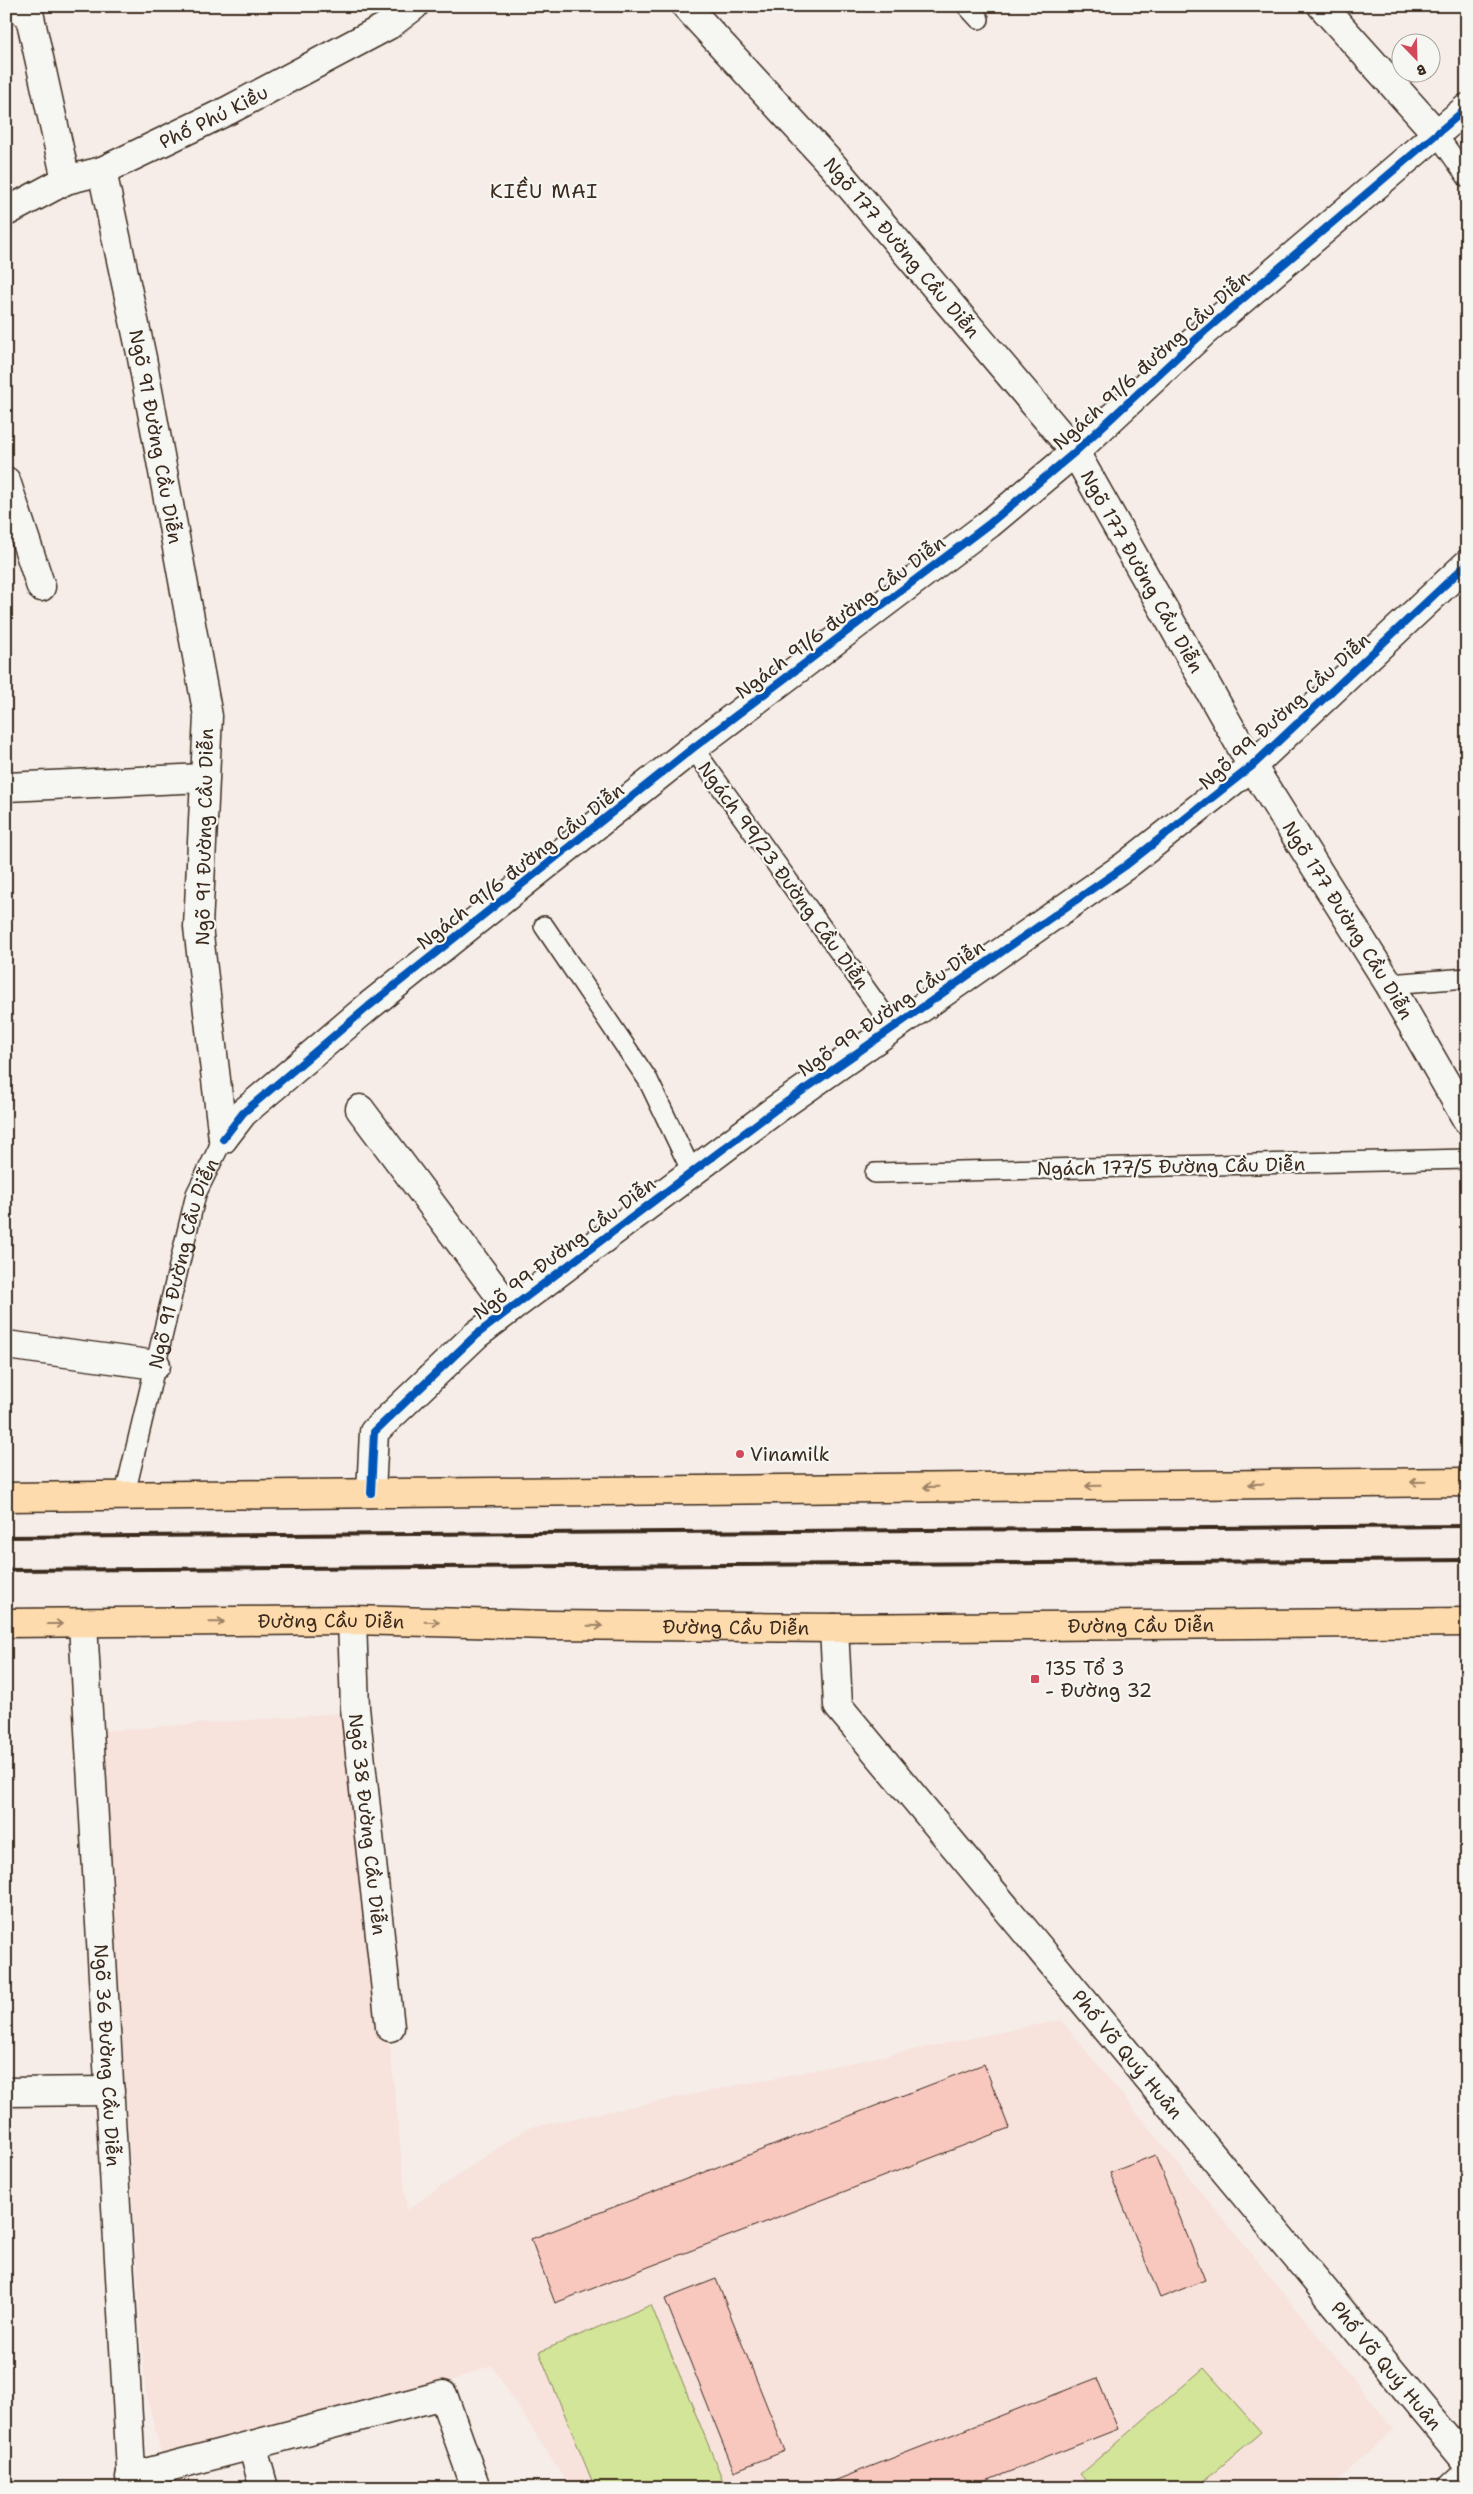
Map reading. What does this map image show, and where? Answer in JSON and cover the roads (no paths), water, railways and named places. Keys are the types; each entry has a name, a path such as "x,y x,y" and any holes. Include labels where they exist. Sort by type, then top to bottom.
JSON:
{"highway":[{"path":"6,1498 1467,1482"},
{"name":"Đường Cầu Diễn","path":"6,1624 352,1620 550,1625 834,1628 1467,1622"}],"street":[{"path":"16,6 30,17 66,180"},
{"name":"Phố Phú Kiều","path":"6,212 66,180 102,171 228,110 384,16 414,6"},
{"name":"Ngõ 177 Đường Cầu Diễn","path":"686,6 834,167 1075,452 1252,766 1389,984 1467,1120"},
{"path":"1322,6 1436,133"},
{"name":"Ngách 91/6 đường Cầu Diễn","path":"223,1139 244,1113 369,1006 693,748 989,524 1075,452 1205,331 1467,108"},
{"name":"Ngõ 91 Đường Cầu Diễn","path":"102,171 142,358 208,716 198,928 223,1139"},
{"path":"6,481 41,586"},
{"name":"Ngõ 99 Đường Cầu Diễn","path":"371,1493 374,1432 476,1335 692,1172 893,1027 1125,866 1252,766 1467,564"},
{"path":"6,787 204,778"},
{"path":"360,1109 510,1309"},
{"path":"6,1345 156,1365"},
{"name":"Ngõ 38 Đường Cầu Diễn","path":"352,1620 355,1708 390,2027"},
{"name":"Ngõ 36 Đường Cầu Diễn","path":"83,1624 131,2482"},
{"name":"Phố Võ Quý Huân","path":"834,1628 838,1706 1467,2462"},
{"path":"6,2092 110,2091"},
{"path":"131,2482 252,2445 443,2395 476,2488"},
{"path":"252,2445 264,2488"},
{"path":"1453,2488 1467,2475"}],"lane":[{"path":"1436,133 1467,177"},
{"name":"Ngách 99/23 Đường Cầu Diễn","path":"693,748 893,1027"},
{"path":"544,926 648,1080 692,1172"},
{"path":"1389,984 1467,978"},
{"name":"Ngõ 91 Đường Cầu Diễn","path":"124,1498 196,1194 223,1139"},
{"name":"Ngách 177/5 Đường Cầu Diễn","path":"875,1173 1467,1159"}],"railway":[{"path":"6,1537 1467,1526"},
{"path":"6,1570 1467,1560"}],"place":[{"name":"Vinamilk","path":"740,1454"},
{"name":"135 Tổ 3 - Đường 32","path":"1035,1679"}],"district":[{"name":"KIỀU MAI","path":"544,191"}]}
